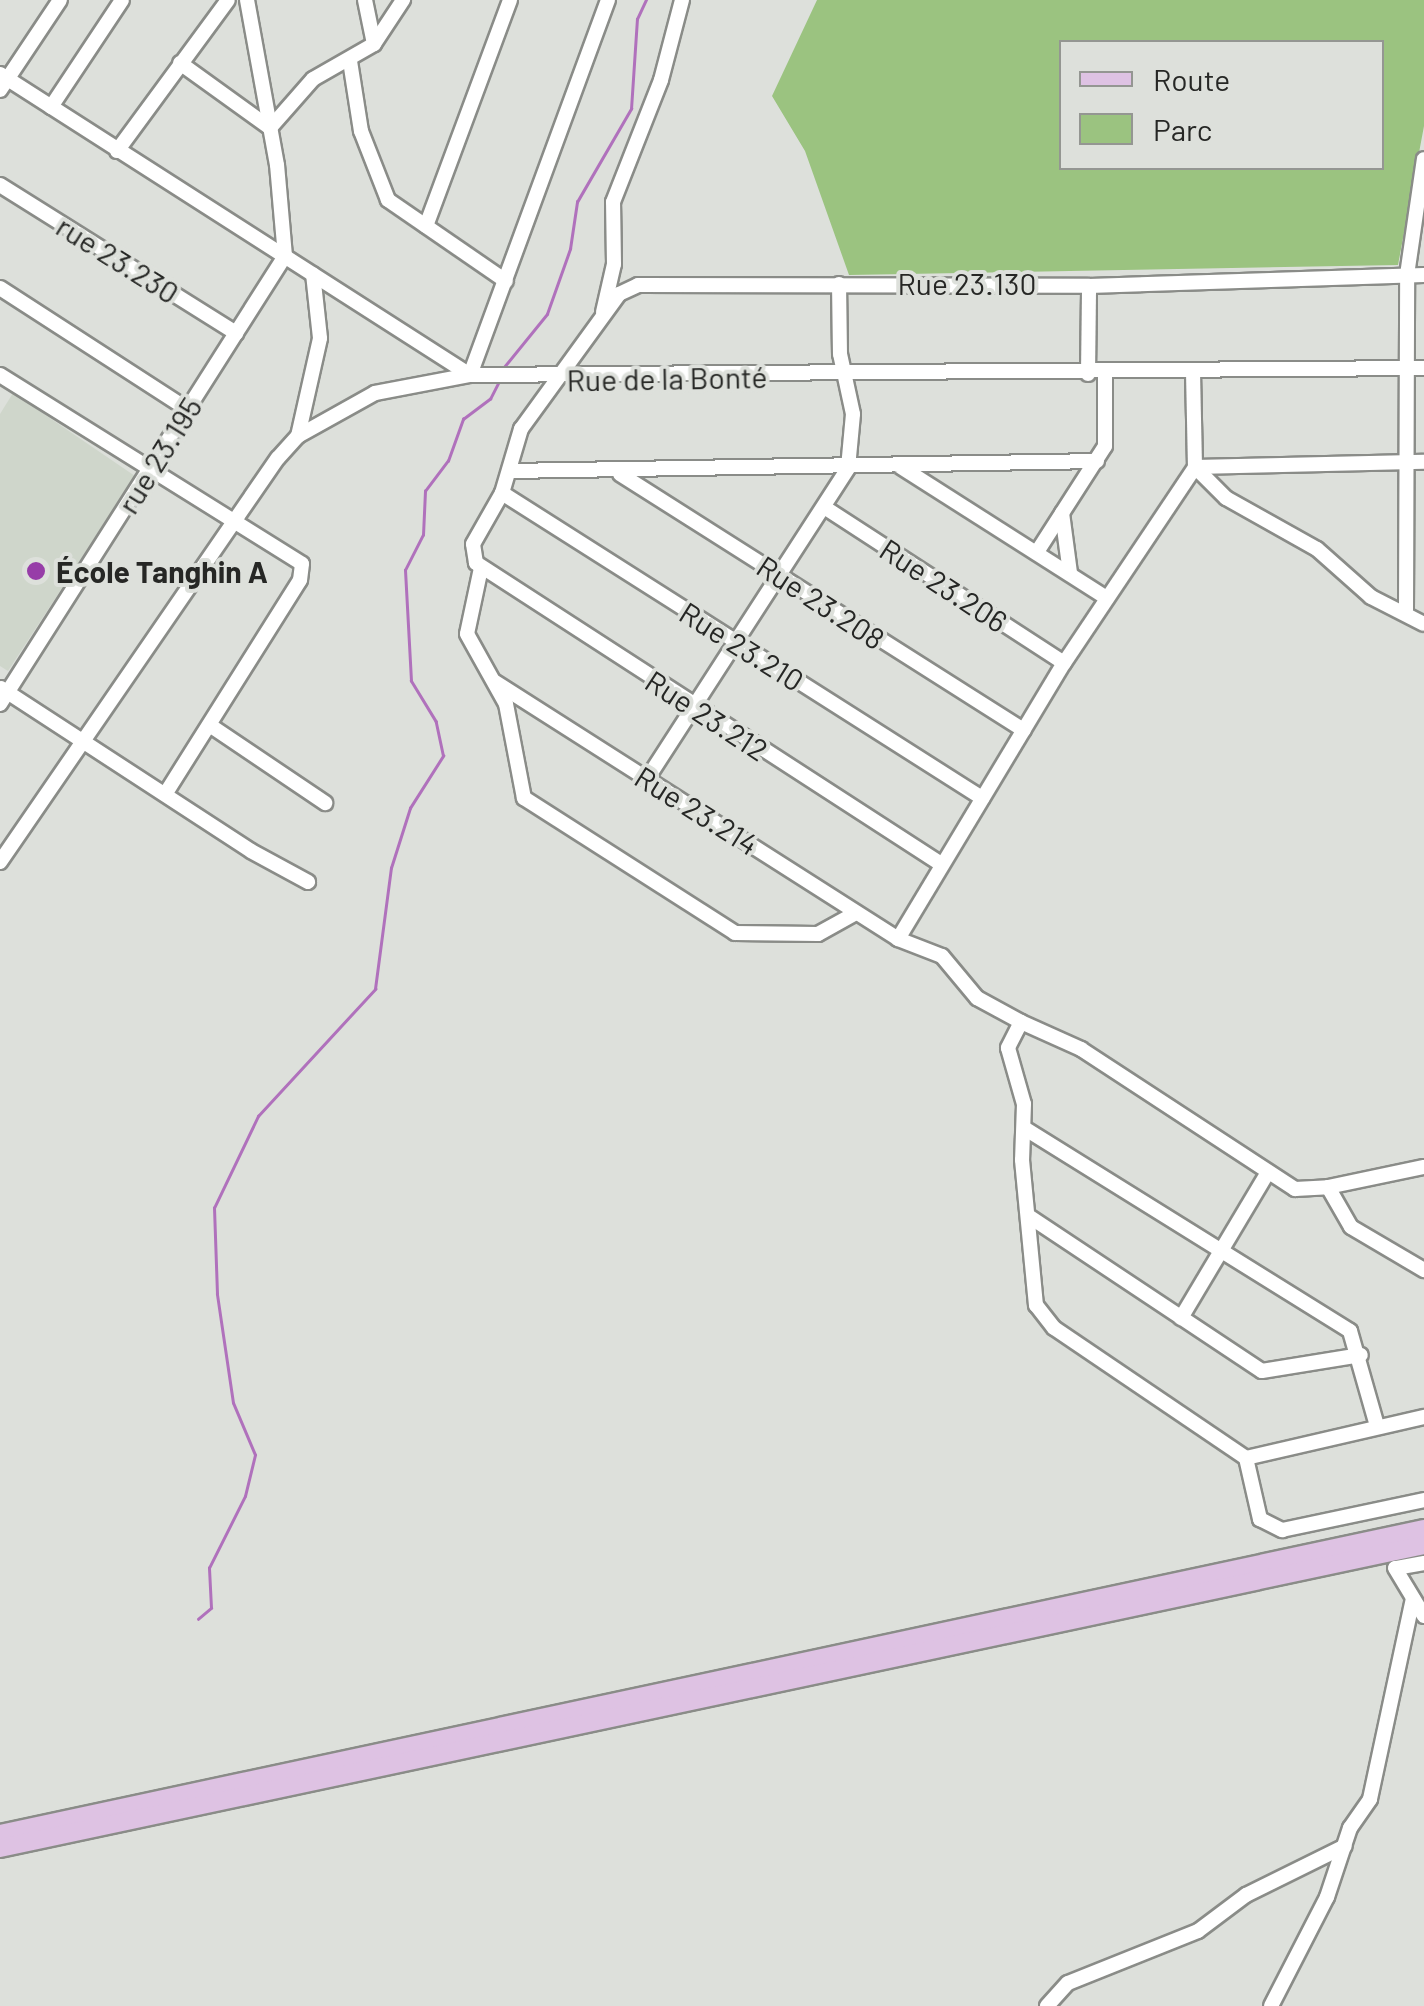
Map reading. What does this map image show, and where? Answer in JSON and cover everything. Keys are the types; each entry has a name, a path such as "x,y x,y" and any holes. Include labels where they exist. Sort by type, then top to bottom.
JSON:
{"main road":[{"path":"0,1848 1374,1547 1424,1528"},
{"path":"0,1834 1374,1547 1424,1545"}],"street":[{"path":"60,0 2,81 50,107 475,377 608,0"},
{"path":"50,107 122,0"},
{"path":"117,151 228,0"},
{"path":"246,0 270,128 285,256"},
{"path":"365,0 374,44"},
{"path":"270,128 314,79 374,44 402,0"},
{"path":"426,226 510,0"},
{"path":"602,318 614,264 613,202 661,80 682,0"},
{"path":"350,61 361,132 385,193 506,281"},
{"path":"180,63 270,128"},
{"path":"1406,610 1407,275 1424,159"},
{"name":"rue 23.230","path":"0,185 236,333"},
{"name":"rue 23.195","path":"3,694 285,256"},
{"path":"298,436 320,338 313,274"},
{"name":"Rue 23.130","path":"495,682 466,634 478,566 473,544 502,494 521,429 625,288 840,284 1089,286 1424,275"},
{"path":"646,778 848,468 853,414 844,374 840,284"},
{"path":"1088,374 1089,286"},
{"path":"0,288 187,409"},
{"name":"Rue de la Bonté","path":"0,862 232,524 298,436 376,393 475,377 556,380 1424,368"},
{"path":"898,939 1064,663 1195,468 1193,371"},
{"path":"1037,552 1105,446 1105,373"},
{"path":"0,395 4,378 147,473 297,558 304,570 212,726 167,792"},
{"path":"509,471 618,473 1097,460"},
{"path":"1195,468 1424,462"},
{"path":"900,467 1107,598"},
{"path":"1195,468 1226,498 1327,556 1371,597 1406,610 1424,624"},
{"name":"Rue 23.208","path":"618,473 1024,730"},
{"name":"Rue 23.210","path":"502,494 982,798"},
{"name":"Rue 23.206","path":"824,507 1064,663"},
{"path":"1062,513 1070,573"},
{"path":"1406,551 1424,550"},
{"name":"Rue 23.212","path":"478,566 941,864"},
{"path":"495,682 508,712 524,798 668,893 745,936 818,934 856,914"},
{"name":"Rue 23.214","path":"495,682 856,914 898,939 942,956 976,998 1081,1049 1268,1172 1306,1192 1328,1188"},
{"path":"3,694 167,792 250,851 308,882"},
{"path":"212,726 325,803"},
{"path":"1021,1022 1008,1048 1024,1128 1034,1293 1044,1317 1246,1458 1255,1512 1282,1530 1424,1500"},
{"path":"1024,1128 1350,1332 1360,1355 1377,1426"},
{"path":"1424,1167 1328,1188 1351,1228 1424,1270"},
{"path":"1180,1318 1268,1172"},
{"path":"1030,1217 1268,1372 1360,1355"},
{"path":"1246,1458 1424,1417"},
{"path":"1374,1547 1395,1568 1424,1616"},
{"path":"1395,1568 1424,1563"},
{"path":"1272,2006 1328,1898 1345,1846 1370,1798 1413,1599"},
{"path":"1048,2006 1068,1983 1198,1931 1246,1895 1345,1846"}],"shaded area":[{"name":"École Tanghin A","path":"13,393 135,476 8,671 0,666 0,414"}],"green space":[{"path":"817,0 1424,0 1424,126 1398,265 849,275 805,151 772,96"}],"waterway":[{"path":"504,367 547,314 570,249 577,202 631,109 637,19 646,0"},
{"path":"198,1619 211,1608 209,1568 245,1496 255,1455 233,1403 217,1294 214,1208 258,1116 375,989 391,868 410,808 443,756 436,722 411,681 405,570 423,535 425,491 448,461 463,419 490,399 500,379"}],"place":[{"name":"École Tanghin A","path":"36,571"}]}
